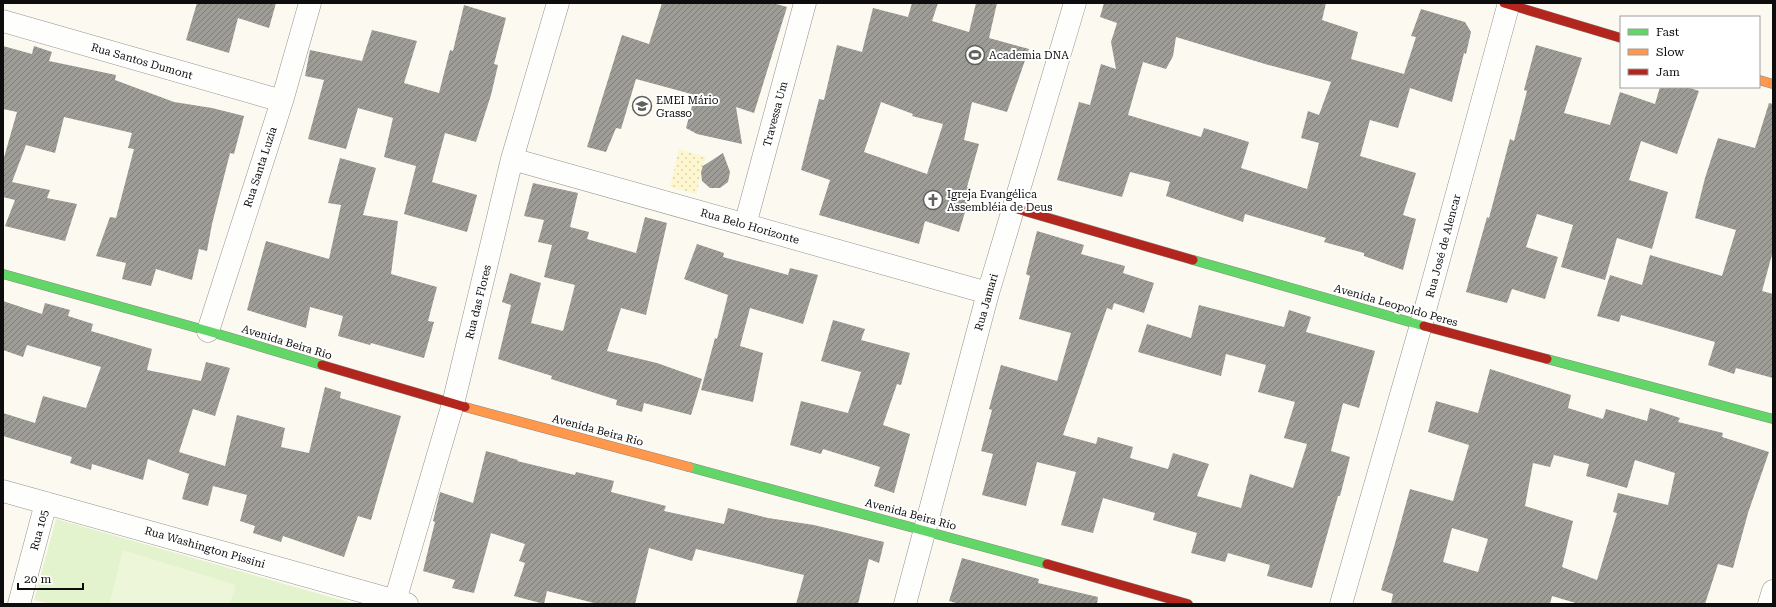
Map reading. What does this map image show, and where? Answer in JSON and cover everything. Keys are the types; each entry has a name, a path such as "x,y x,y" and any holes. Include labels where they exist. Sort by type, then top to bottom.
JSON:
{"street":[{"name":"Rua Santa Luzia","path":"208,331 282,101 310,3"},
{"name":"Rua das Flores","path":"401,602 453,404 512,159 558,3"},
{"name":"Travessa Um","path":"744,225 805,3"},
{"name":"Rua Jamari","path":"905,604 988,293 1075,3"},
{"path":"1507,4 1620,38"},
{"name":"Rua José de Alencar","path":"1341,604 1421,325 1507,4"},
{"name":"Rua Santos Dumont","path":"3,21 282,101"},
{"path":"1760,80 1773,84"},
{"name":"Rua Belo Horizonte","path":"512,159 988,293"},
{"name":"Avenida Leopoldo Peres","path":"1014,208 1421,325 1773,419"},
{"name":"Avenida Beira Rio","path":"3,274 208,331 453,404 925,530 1188,604"},
{"name":"Rua Washington Pissini","path":"3,491 401,602"},
{"name":"Rua 105","path":"19,604 46,503"},
{"path":"1769,604 1773,591"}],"sand":[{"path":"679,149 706,157 696,194 670,187"}],"green space":[{"path":"56,519 355,604 50,604 34,600"},
{"path":"123,550 236,585 230,604 109,604"}],"building":[{"path":"197,3 276,3 269,28 238,18 229,53 186,40"},
{"path":"662,3 773,3 787,7 754,113 736,107 742,144 697,134 686,128 695,95 636,79 621,129 616,128 606,152 587,147 622,35 649,44"},
{"path":"912,3 938,3 932,21 969,32 976,3 997,3 989,38 1029,49 1007,112 972,102 964,140 979,144 967,187 972,189 959,232 925,221 919,244 819,215 830,180 801,170 819,99 824,100 837,45 862,52 873,8 908,17","holes":["881,102 913,114 912,116 943,124 927,174 864,152"]},
{"path":"1104,3 1326,3 1322,20 1358,32 1351,59 1404,74 1416,37 1411,36 1421,9 1465,22 1471,32 1466,54 1464,53 1452,102 1410,88 1398,128 1370,120 1360,156 1416,173 1403,215 1416,219 1403,270 1364,256 1364,253 1324,242 1326,238 1245,214 1243,222 1166,196 1170,182 1130,172 1122,197 1057,180 1079,102 1090,105 1101,64 1116,69 1111,42 1117,23 1100,17","holes":["1176,37 1331,82 1319,115 1308,111 1301,138 1319,143 1307,189 1241,168 1249,142 1204,128 1201,137 1128,115 1143,62 1166,69 1173,56"]},
{"path":"464,5 506,18 494,64 498,65 491,95 476,142 445,133 432,182 477,195 467,232 404,214 416,166 384,157 393,118 358,108 346,149 308,139 324,80 305,76 310,50 362,61 372,30 417,41 404,83 439,93 450,50 453,51"},
{"path":"1536,45 1582,58 1564,113 1610,125 1620,92 1655,104 1660,88 1690,88 1699,91 1677,154 1641,141 1629,180 1668,192 1652,249 1617,238 1605,280 1561,267 1573,225 1537,214 1526,247 1558,257 1545,299 1512,289 1507,303 1466,292 1487,217 1489,218 1510,139 1514,141 1527,91 1524,90"},
{"path":"3,46 32,54 34,46 52,52 49,61 116,75 115,80 174,102 212,108 244,116 234,154 230,153 212,224 207,251 199,249 192,280 156,269 151,286 122,279 126,263 96,256 110,217 116,218 134,149 128,148 132,133 64,117 55,153 26,145 12,182 50,190 47,198 77,204 65,241 5,226 15,200 3,197 3,161 17,112 3,109"},
{"path":"1769,103 1773,104 1773,251 1762,291 1773,294 1773,378 1736,368 1734,374 1708,365 1715,342 1621,315 1619,322 1597,316 1610,275 1642,285 1650,255 1722,276 1736,230 1695,218 1705,178 1718,138 1755,148"},
{"path":"723,153 730,172 728,182 720,188 710,188 702,181 701,172 703,166"},
{"path":"340,158 376,168 363,215 398,221 391,274 437,287 428,321 434,322 424,358 371,343 370,345 338,336 343,316 310,307 306,328 247,310 266,241 329,259 341,205 328,203"},
{"path":"533,183 578,193 570,227 589,232 587,239 636,253 645,217 667,223 646,315 621,308 607,351 657,363 702,379 691,415 644,403 642,412 616,405 617,400 551,379 552,376 498,359 511,305 502,302 510,273 541,283 531,323 563,331 575,285 544,277 552,245 538,242 544,220 524,216"},
{"path":"1037,231 1084,245 1081,254 1125,266 1123,273 1154,283 1144,313 1114,303 1112,310 1107,308 1063,435 1096,444 1098,437 1133,447 1130,458 1168,469 1173,453 1209,464 1197,496 1241,508 1250,474 1293,488 1307,444 1284,438 1295,402 1258,392 1266,365 1226,354 1221,376 1138,352 1147,324 1191,338 1199,305 1284,327 1289,310 1311,317 1306,332 1375,351 1359,408 1343,403 1331,451 1350,457 1340,496 1338,496 1312,588 1267,576 1270,565 1228,553 1225,562 1191,553 1197,533 1153,520 1155,513 1103,498 1093,533 1061,525 1076,472 1037,462 1026,506 982,495 993,454 981,451 992,410 989,409 1001,365 1057,381 1071,333 1019,319 1030,276 1026,274"},
{"path":"697,244 724,253 723,257 788,275 790,268 818,275 803,324 750,308 740,346 763,353 753,402 701,390 715,338 717,339 728,295 684,279"},
{"path":"3,301 42,314 45,303 70,310 68,316 93,324 91,331 152,349 147,370 201,381 206,362 230,368 215,416 193,409 179,452 225,466 237,415 285,428 281,447 309,453 325,387 341,392 340,398 401,416 371,520 358,516 344,557 283,536 281,542 253,533 255,526 240,521 247,495 213,486 208,506 182,499 189,474 148,459 143,480 92,464 91,470 70,463 72,457 3,436 3,413 35,423 43,396 86,408 101,367 27,345 23,357 3,350"},
{"path":"833,320 865,329 861,340 910,353 901,385 897,384 883,425 910,434 894,493 874,486 880,467 823,449 821,454 790,445 801,401 848,413 861,372 821,361"},
{"path":"1490,369 1571,395 1568,408 1603,419 1606,409 1647,421 1650,408 1680,418 1678,422 1723,433 1722,437 1769,452 1748,513 1733,568 1718,564 1705,604 1579,604 1552,596 1550,604 1391,604 1393,594 1381,590 1410,489 1453,501 1469,445 1428,432 1436,401 1478,413","holes":["1554,455 1589,464 1586,476 1627,488 1635,460 1675,473 1668,505 1618,493 1613,512 1617,513 1597,580 1562,567 1573,521 1525,506 1533,463 1550,467","1452,528 1488,539 1478,572 1443,562"]},
{"path":"486,451 518,460 517,461 575,475 576,472 614,481 611,492 666,506 664,511 724,524 728,508 768,518 814,525 884,542 879,563 869,559 858,604 796,604 804,575 696,549 692,561 649,548 635,604 598,604 547,591 544,604 514,596 525,563 519,561 525,544 491,533 474,593 452,588 455,580 423,571 435,522 433,521 440,492 473,503"},
{"path":"962,558 1039,579 1038,583 1098,597 1097,604 959,604 949,601"}],"traffic: fast":[{"path":"1193,260 1424,326"},
{"path":"3,274 208,331 322,365"},
{"path":"1547,359 1773,419"},
{"path":"689,467 1047,564"}],"traffic: slow":[{"path":"1760,80 1773,84"},
{"path":"465,407 689,467"}],"traffic: jam":[{"path":"1504,3 1620,38"},
{"path":"1014,208 1193,260"},
{"path":"1424,326 1547,359"},
{"path":"322,365 465,407"},
{"path":"1047,564 1188,604"}],"place":[{"name":"Academia DNA","path":"975,55"},
{"name":"EMEI Mário Grasso","path":"642,106"},
{"name":"Igreja Evangélica Assembléia de Deus","path":"933,200"}]}
